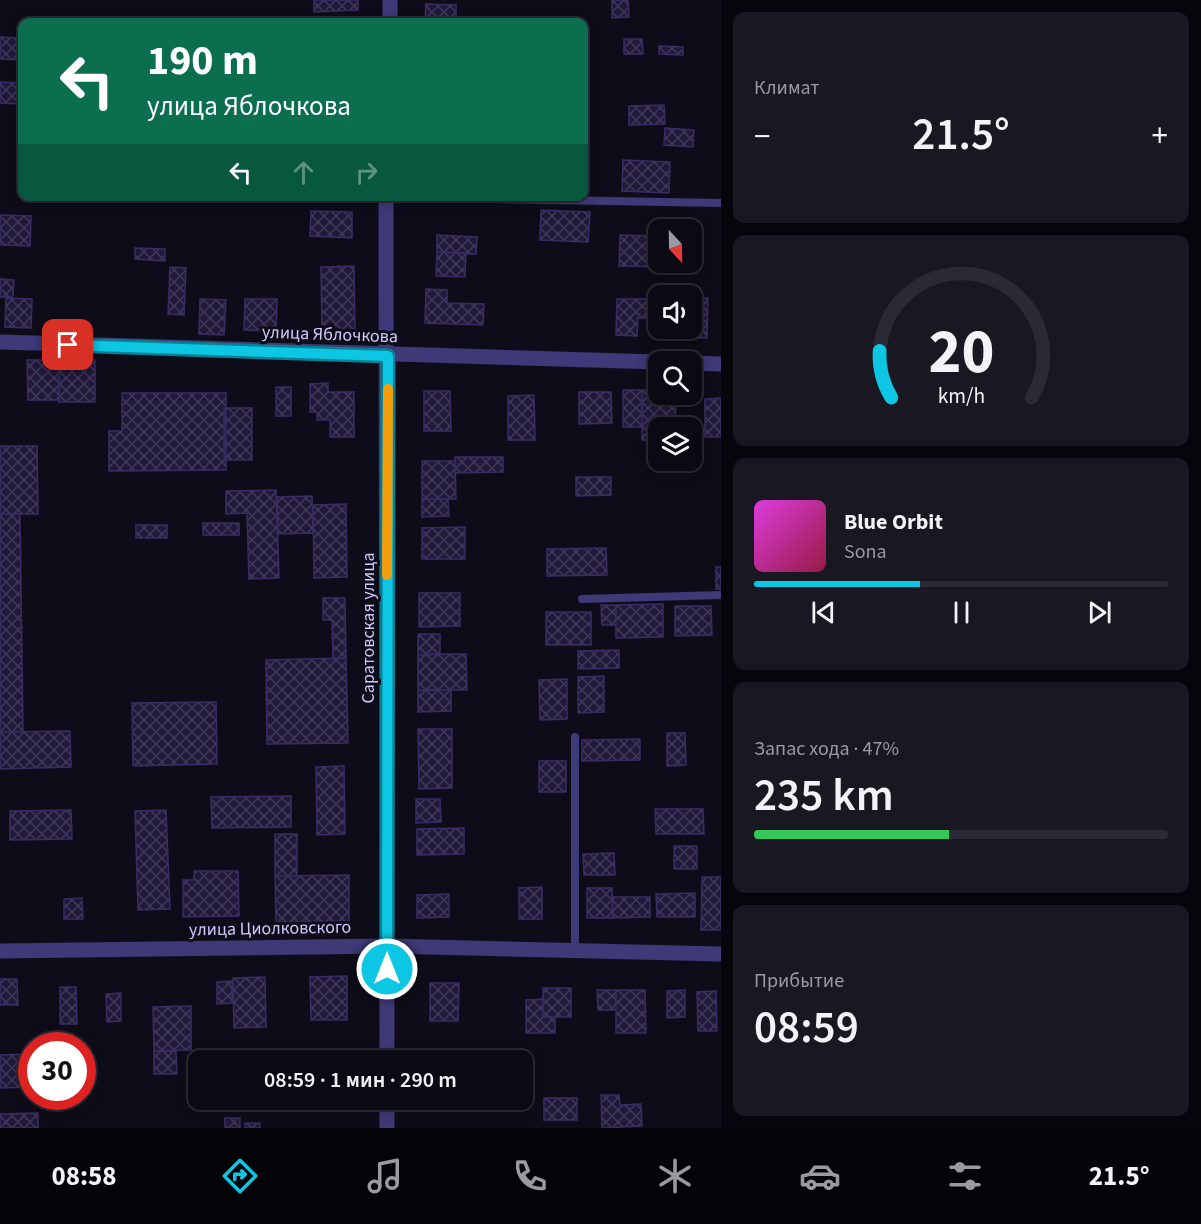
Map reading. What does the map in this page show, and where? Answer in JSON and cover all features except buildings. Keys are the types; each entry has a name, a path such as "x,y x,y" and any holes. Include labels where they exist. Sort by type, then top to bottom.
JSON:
{"street":[{"path":"390,0 390,18"},
{"name":"Саратовская улица","path":"386,201 387,1050"},
{"name":"улица Яблочкова","path":"0,342 388,356 648,362"},
{"path":"702,363 721,364"},
{"name":"улица Циолковского","path":"0,951 387,946 721,954"},
{"path":"387,1110 387,1128"}],"lane":[{"path":"588,201 721,203"},
{"path":"582,599 721,596"},
{"path":"575,737 575,950"}],"slow traffic":[{"path":"387,575 388,389"}],"route":[{"path":"68,345 388,356 387,969"}]}
